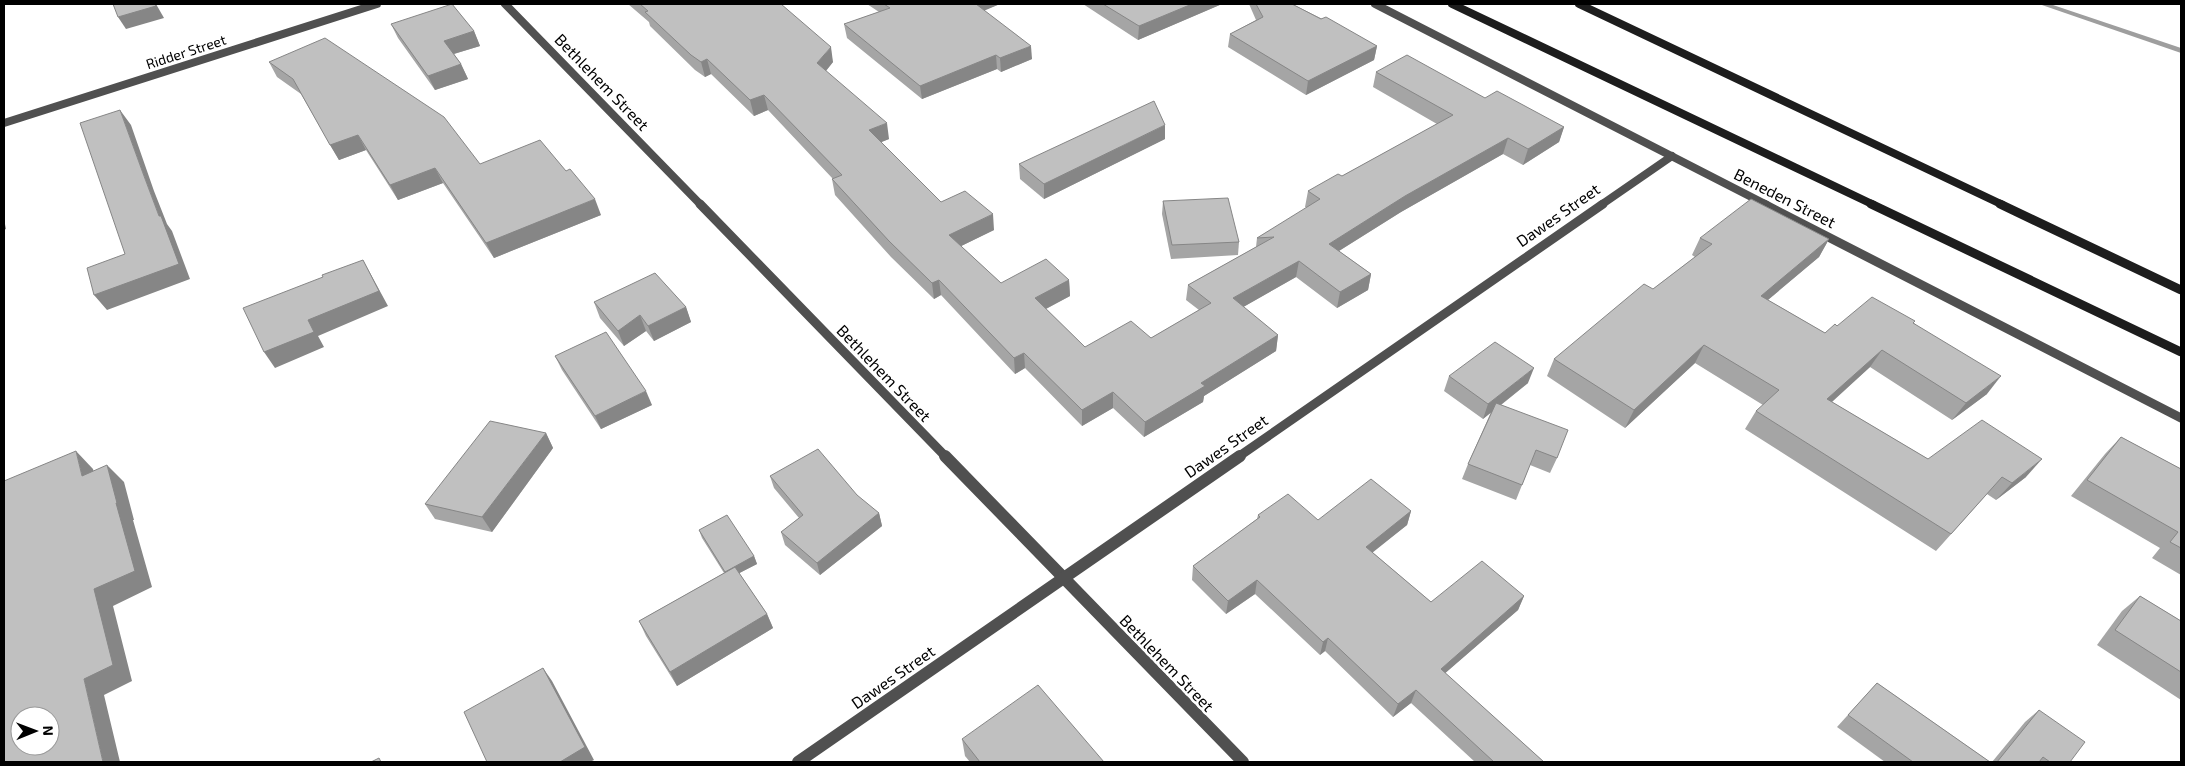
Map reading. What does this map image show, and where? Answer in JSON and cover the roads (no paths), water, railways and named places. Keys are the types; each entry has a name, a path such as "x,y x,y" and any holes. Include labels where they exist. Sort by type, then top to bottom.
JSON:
{"main road":[{"name":"Beneden Street","path":"1452,4 2181,352"},
{"path":"1579,4 2181,290"}],"street":[{"name":"Ridder Street","path":"4,123 376,4"},
{"name":"Bethlehem Street","path":"505,4 1243,762"},
{"name":"Beneden Street","path":"1375,4 2181,418"},
{"name":"Dawes Street","path":"798,762 1672,156"}],"waterway":[{"path":"2043,4 2181,51"}]}
